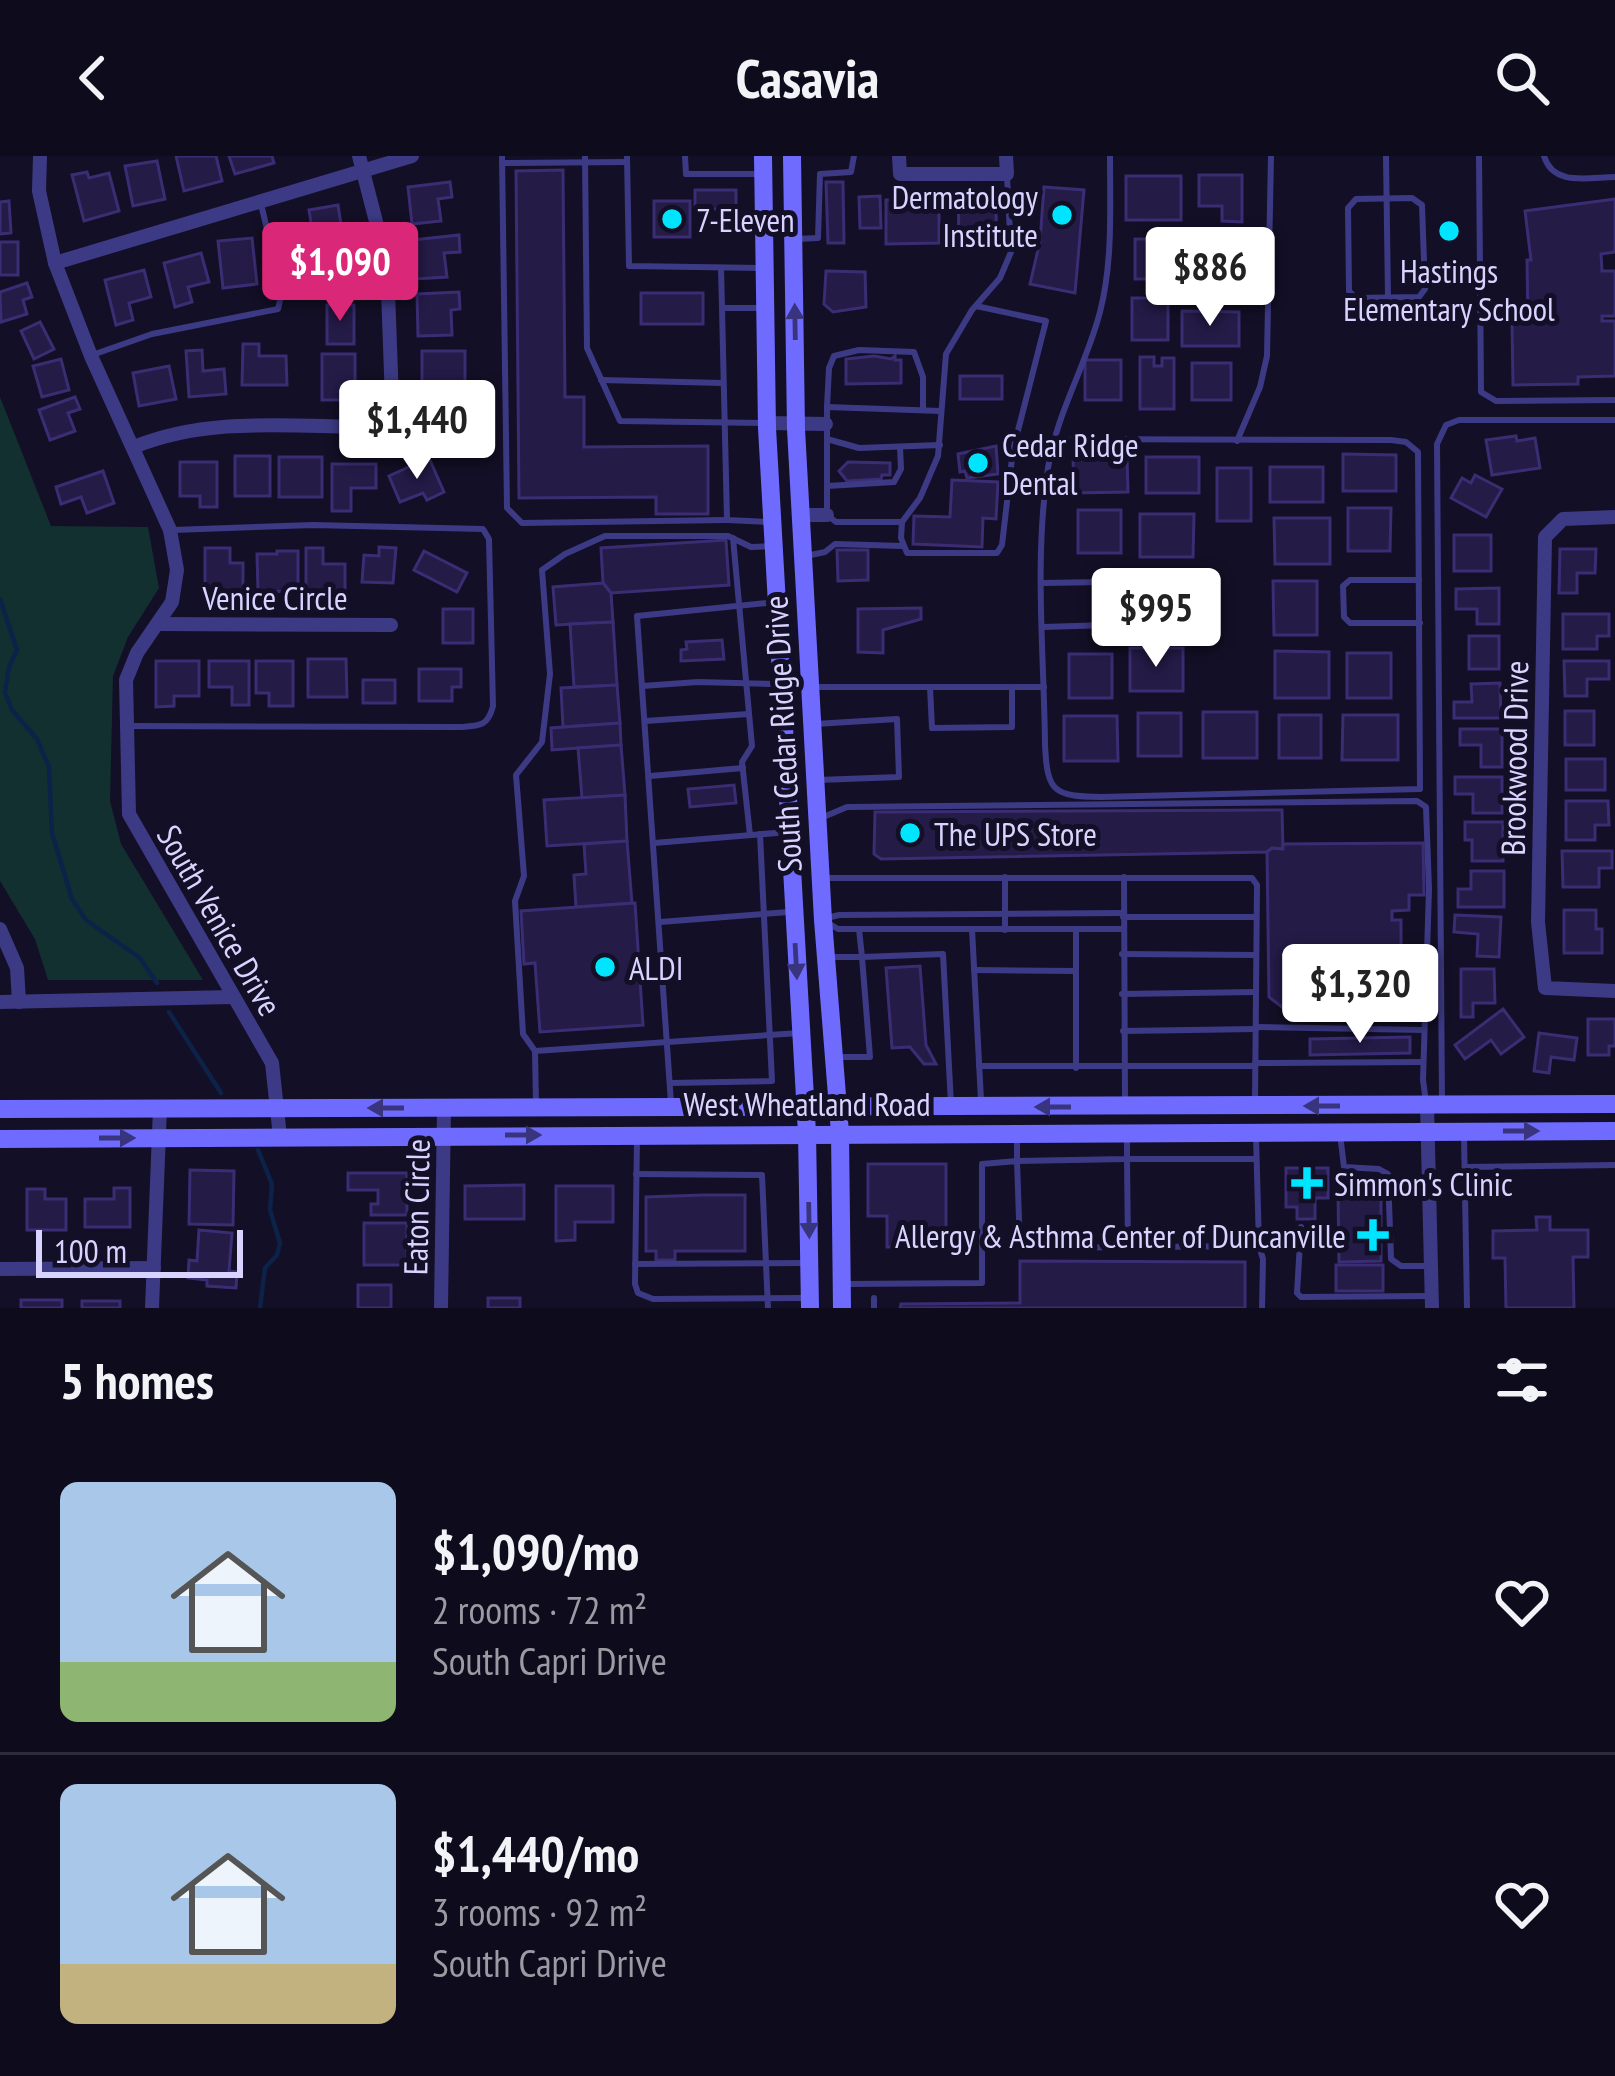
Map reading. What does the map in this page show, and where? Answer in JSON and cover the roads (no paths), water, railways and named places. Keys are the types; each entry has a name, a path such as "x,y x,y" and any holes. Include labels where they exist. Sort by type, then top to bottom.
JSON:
{"main road":[{"name":"South Cedar Ridge Drive","path":"792,156 796,423 825,957 840,1133 842,1308"},
{"name":"South Cedar Ridge Drive","path":"763,165 767,423 807,1133 810,1303"},
{"path":"780,685 809,687"},
{"path":"793,912 823,920"},
{"name":"West Wheatland Road","path":"0,1109 1615,1104"},
{"path":"1125,1106 1126,1133"},
{"path":"587,1107 637,1134"},
{"name":"West Wheatland Road","path":"0,1139 1615,1131"}],"street":[{"name":"South Venice Drive","path":"40,156 39,191 56,263 91,356 170,530 177,570 172,602 137,653 126,680 129,814 272,1063 280,1137"},
{"path":"56,263 260,202 362,163 412,156"},
{"path":"899,156 900,174 1006,174 1006,156"},
{"path":"134,447 202,426 373,427 386,421 392,400 387,264 362,163"},
{"path":"767,423 796,423 826,432"},
{"path":"800,515 827,515"},
{"name":"Brookwood Drive","path":"1615,517 1563,520 1544,537 1538,922 1545,988 1615,991"},
{"name":"Venice Circle","path":"160,624 391,625"},
{"path":"0,929 17,968 19,1002"},
{"path":"0,1002 233,997"},
{"path":"1431,1302 1428,1132 1435,1105"},
{"path":"152,1308 160,1108"},
{"name":"Eaton Circle","path":"441,1308 444,1108"},
{"path":"0,1269 154,1268"}],"lane":[{"path":"686,156 686,174 763,165"},
{"path":"793,239 818,238 820,174 851,172 854,156"},
{"path":"1236,441 1260,387 1267,356 1271,156"},
{"path":"1386,156 1388,298"},
{"path":"1479,156 1481,392 1496,401 1615,400"},
{"path":"1544,156 1548,169 1562,178 1615,177"},
{"path":"765,268 628,266 627,159 502,159 506,508 523,524 772,523"},
{"path":"585,159 586,348 620,421 767,423"},
{"path":"1053,439 1406,442 1418,452 1420,789 1067,796 1053,788 1046,773 1045,494 1053,439 1094,336 1104,297 1110,160"},
{"path":"976,305 1046,321 1013,450 1002,545 997,553 907,553 902,522 920,498 940,445 946,355 976,305 1000,278 1011,252 1006,174"},
{"path":"793,196 819,196"},
{"path":"1412,197 1422,205 1425,289 1419,298 1388,298 1356,298 1349,291 1348,208 1355,199 1412,197"},
{"path":"91,356 152,334 278,309 282,292 260,202"},
{"path":"721,268 727,520"},
{"path":"722,308 766,308"},
{"path":"902,522 836,521 827,515 827,407 834,356 859,350 914,352 922,376 923,410"},
{"path":"602,380 723,382"},
{"path":"827,407 941,410"},
{"path":"1435,1105 1437,444 1446,425 1459,420 1615,420"},
{"path":"826,432 859,448 940,445"},
{"path":"827,486 894,482 901,470 900,447"},
{"path":"128,726 461,728 481,726 490,718 493,706 489,538 483,529 170,530"},
{"path":"536,1107 535,1051 523,1034 515,901 524,876 516,776 542,742 550,674 542,570 605,536 733,538 751,547 773,545"},
{"path":"733,538 752,746 742,768 749,835"},
{"path":"802,557 836,544 904,546"},
{"path":"1420,580 1349,580 1343,586 1344,617 1349,623 1420,623"},
{"path":"1042,583 1106,582 1112,587 1108,626 1043,627"},
{"path":"671,1107 637,616 776,602"},
{"path":"642,686 780,685"},
{"path":"809,687 1044,687"},
{"path":"930,687 932,728 1012,728 1012,687"},
{"path":"645,722 749,714"},
{"path":"811,724 896,719 899,777 815,780"},
{"path":"649,776 742,768"},
{"path":"817,819 847,807 1418,801 1426,807 1429,890 1423,1062 1435,1105"},
{"path":"654,843 788,832"},
{"path":"671,1082 772,1081 760,834"},
{"path":"1005,877 1005,930"},
{"path":"1124,877 1125,1106"},
{"path":"821,878 1252,878 1257,885 1255,1106"},
{"path":"660,922 793,912"},
{"path":"823,920 839,915 1256,917"},
{"path":"823,920 838,928 860,929 1122,929"},
{"path":"833,1057 871,1057 860,929"},
{"path":"972,929 981,1107"},
{"path":"1076,931 1076,1068"},
{"path":"825,957 943,954 951,1107"},
{"path":"1122,955 1256,955"},
{"path":"974,970 1076,970"},
{"path":"1122,994 1256,992"},
{"path":"1123,1031 1424,1030"},
{"path":"535,1051 800,1033"},
{"path":"979,1066 1423,1062"},
{"path":"1256,1132 1262,1308"},
{"path":"1340,1132 1344,1167 1388,1174 1391,1259 1401,1266 1431,1266"},
{"path":"1464,1132 1467,1308"},
{"path":"1016,1133 1020,1248 1259,1246"},
{"path":"1126,1133 1128,1247"},
{"path":"637,1134 635,1284 644,1298 810,1303"},
{"path":"842,1284 982,1283 982,1164 1256,1159"},
{"path":"1465,1167 1615,1165"},
{"path":"636,1174 762,1175 768,1303"},
{"path":"1300,1227 1297,1293 1301,1297 1431,1302"},
{"path":"635,1264 809,1263"}],"waterway":[{"path":"0,599 17,650 5,692 12,710 37,739 49,767 52,833 72,899 86,920 140,958 157,983"},
{"path":"169,1012 221,1093"},
{"path":"258,1150 272,1184 270,1210 280,1243 277,1255 265,1268 260,1308"}],"place":[{"name":"Dermatology Institute","path":"1062,215"},
{"name":"7-Eleven","path":"672,219"},
{"name":"Hastings Elementary School","path":"1449,231"},
{"name":"Cedar Ridge Dental","path":"978,463"},
{"name":"The UPS Store","path":"910,833"},
{"name":"ALDI","path":"605,967"},
{"name":"Simmon's Clinic","path":"1307,1183"},
{"name":"Allergy & Asthma Center of Duncanville","path":"1373,1235"}]}
